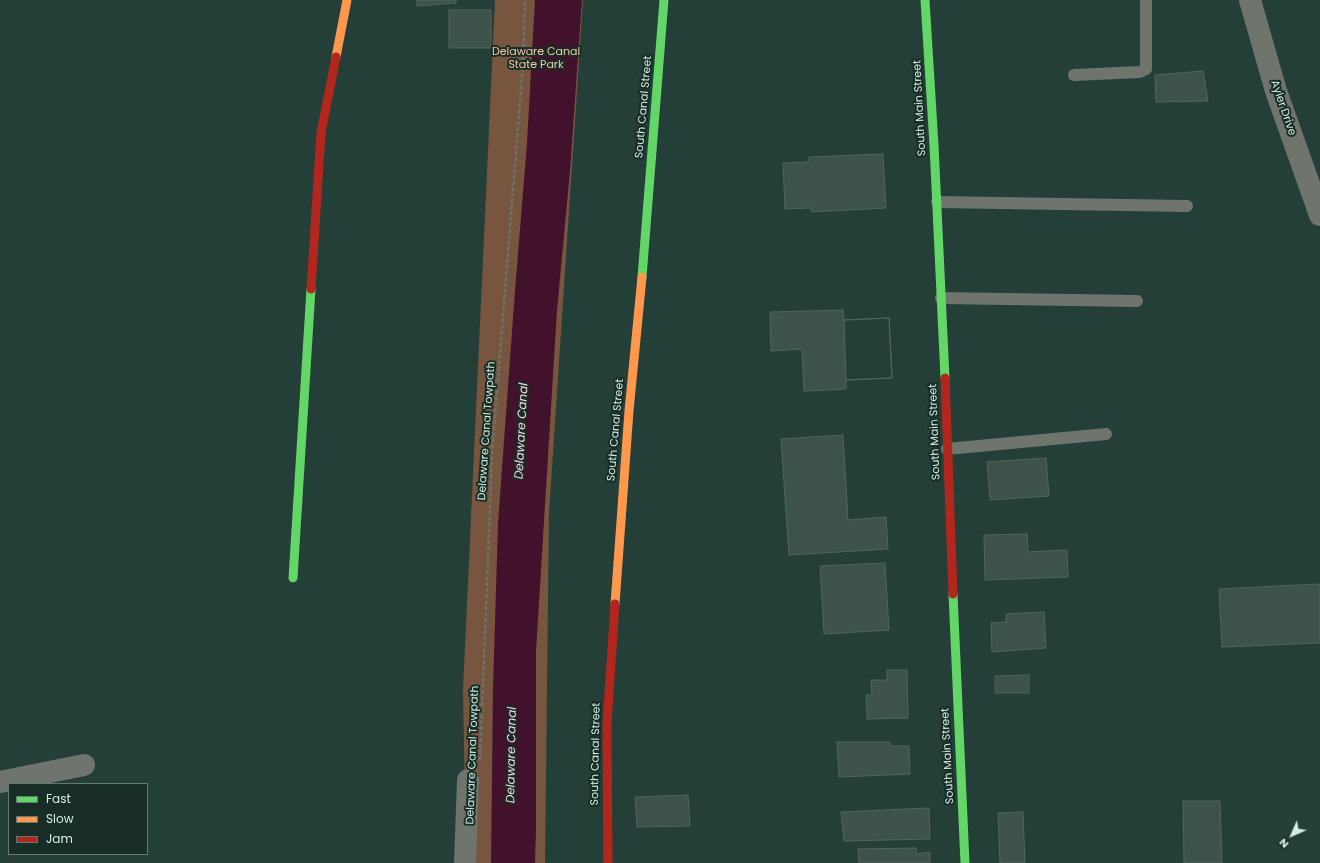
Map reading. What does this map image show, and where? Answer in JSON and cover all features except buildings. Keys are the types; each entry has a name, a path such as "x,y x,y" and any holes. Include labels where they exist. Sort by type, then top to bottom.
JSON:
{"street":[{"path":"292,578 321,133 347,0"},
{"name":"South Canal Street","path":"608,863 607,723 610,668 629,411 640,306 664,0"},
{"name":"South Main Street","path":"925,0 937,202 965,863"},
{"name":"Ayler Drive","path":"1250,0 1276,91 1320,216"},
{"path":"0,782 84,765"},
{"path":"465,863 474,773"}],"lane":[{"path":"1074,75 1140,72 1146,69 1146,0"},
{"path":"937,202 1187,206"},
{"path":"941,298 1137,301"},
{"path":"948,450 1106,434"}],"path":[{"name":"Delaware Canal Towpath","path":"474,773 492,455 523,64 525,0"}],"green space":[{"name":"Delaware Canal State Park","path":"495,0 583,0 549,513 545,863 466,863 463,689"}],"water":[{"name":"Delaware Canal","path":"535,0 582,0 570,171 557,310 536,651 535,863 491,863 493,688 498,523 527,143"}],"traffic: fast":[{"path":"642,277 664,0"},
{"path":"925,0 934,145 945,378"},
{"path":"293,578 311,289"},
{"path":"953,594 965,863"}],"traffic: slow":[{"path":"336,57 347,0"},
{"path":"615,604 629,411 642,277"}],"traffic: jam":[{"path":"311,289 321,133 336,57"},
{"path":"945,378 953,594"},
{"path":"608,863 607,723 615,604"}]}
